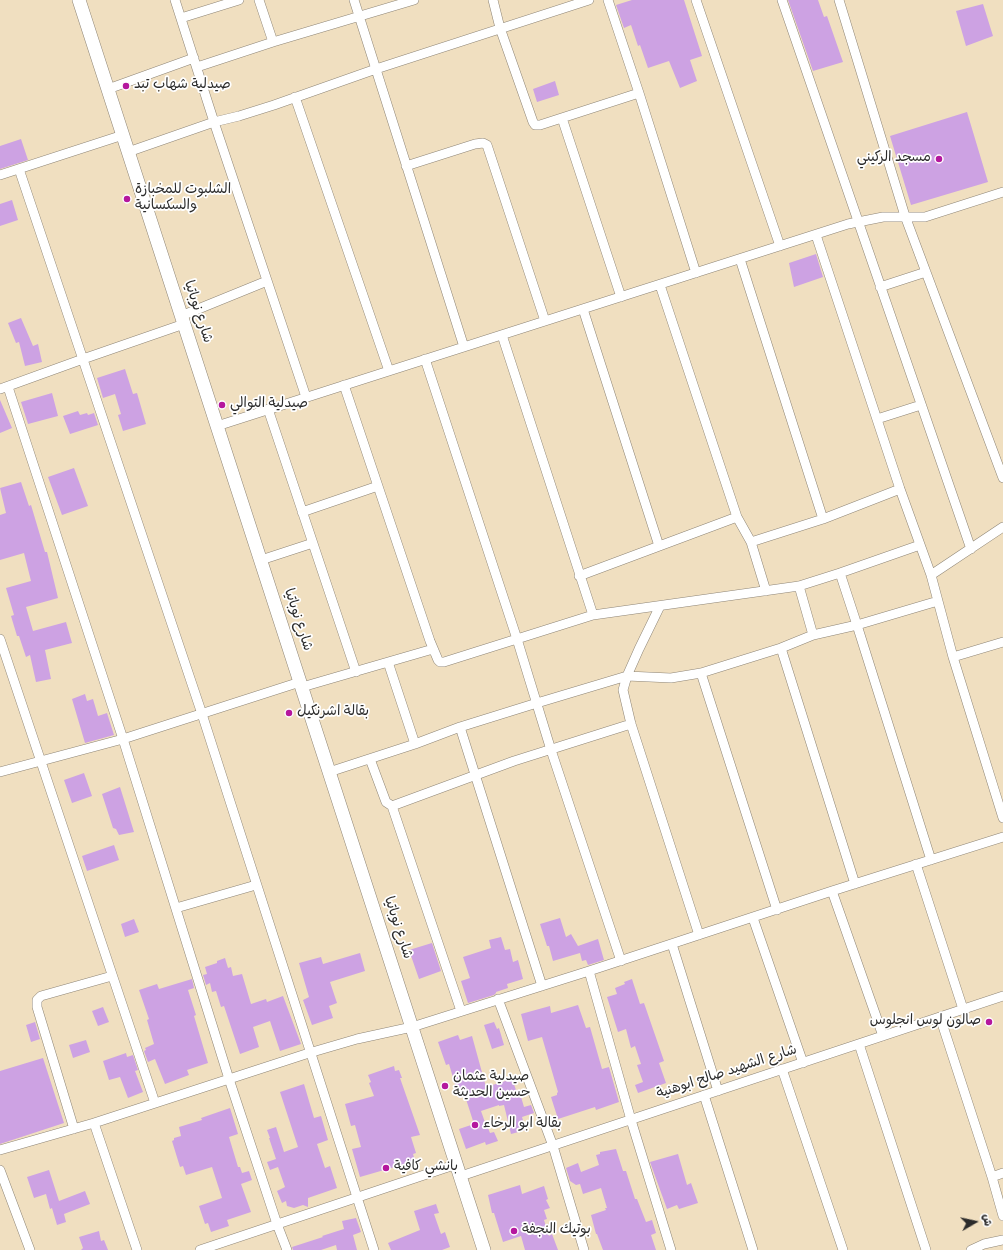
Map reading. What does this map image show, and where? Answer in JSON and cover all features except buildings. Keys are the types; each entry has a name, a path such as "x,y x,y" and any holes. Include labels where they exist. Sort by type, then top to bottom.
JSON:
{"street":[{"name":"شارع نوباتيا","path":"79,0 484,1250"},
{"path":"175,0 306,397"},
{"path":"181,18 239,0"},
{"path":"259,0 273,42"},
{"path":"354,0 464,347"},
{"path":"108,89 414,0"},
{"path":"493,0 500,28 535,125 540,125 639,93"},
{"path":"128,152 214,122 239,116 376,69 589,0"},
{"path":"608,0 696,273"},
{"path":"696,0 780,246"},
{"path":"782,0 971,549"},
{"path":"839,0 905,216 1003,478"},
{"path":"295,97 388,371"},
{"path":"562,118 621,297"},
{"path":"0,175 123,135"},
{"path":"406,166 475,144 483,143 487,145 545,321"},
{"path":"19,169 202,714 309,1053 374,1250"},
{"path":"217,426 858,222 882,217 925,217 1003,192"},
{"path":"816,235 900,490 931,575 953,657 1003,818"},
{"path":"740,259 823,519"},
{"path":"880,287 926,272"},
{"path":"267,281 183,320 4,388 123,739 230,1078 277,1224 287,1250"},
{"path":"660,285 738,517 751,542 766,590"},
{"path":"583,309 660,546"},
{"path":"502,335 579,576 593,615"},
{"path":"425,359 517,639 551,750 621,961"},
{"path":"344,385 433,649 438,660 444,662 593,615 799,586 920,545"},
{"path":"877,419 921,405"},
{"path":"268,409 356,672"},
{"path":"302,512 378,486"},
{"path":"751,542 823,519 900,490"},
{"path":"579,576 738,517"},
{"path":"931,575 1003,527"},
{"path":"261,560 313,543"},
{"path":"840,573 931,860"},
{"path":"799,586 813,636"},
{"path":"329,772 415,744 460,727 627,676 671,678 701,673 781,648 813,636 857,625 938,601"},
{"path":"660,606 649,626 627,676 623,690 631,724 699,935"},
{"path":"0,639 155,1103"},
{"path":"953,657 1003,642"},
{"path":"781,648 855,884"},
{"path":"0,772 42,762 123,739 301,684 356,672 433,649"},
{"path":"388,662 415,744"},
{"path":"701,673 777,910"},
{"path":"370,759 384,799 387,804 392,806 476,775 631,724"},
{"path":"460,727 542,986"},
{"path":"392,806 461,1011"},
{"path":"0,1150 94,1123 309,1053 356,1039 412,1027 1003,837"},
{"path":"916,864 963,1009"},
{"path":"176,908 256,885"},
{"path":"832,891 883,1036"},
{"path":"753,918 803,1063"},
{"path":"672,944 718,1091"},
{"path":"589,971 631,1120 671,1250"},
{"path":"74,1129 37,1007 37,1000 41,996 112,976"},
{"name":"شارع الشهيد صالح ابوهنية","path":"461,1176 1003,996"},
{"path":"498,999 554,1146 584,1250"},
{"path":"940,1017 992,1177 1003,1216"},
{"path":"859,1044 926,1250"},
{"path":"782,1069 843,1250"},
{"path":"704,1095 753,1250"},
{"path":"94,1123 137,1250"},
{"path":"200,1250 456,1164"},
{"path":"0,1170 30,1250"},
{"path":"992,1177 1003,1173"},
{"path":"971,1250 984,1244 1003,1240"}],"place":[{"name":"صيدلية شهاب تبد","path":"126,86"},
{"name":"مسجد الركيني","path":"939,159"},
{"name":"الشلبوت للمخبازة والسكسانية","path":"127,199"},
{"name":"صيدلية التوالي","path":"222,405"},
{"name":"بقالة اشرنكيل","path":"289,713"},
{"name":"صالون لوس انجلوس","path":"989,1022"},
{"name":"صيدلية عثمان حسين الحديثة","path":"445,1086"},
{"name":"بقالة ابو الرخاء","path":"475,1125"},
{"name":"بانشي كافية","path":"386,1168"},
{"name":"بوتيك النجفة","path":"514,1231"}]}
